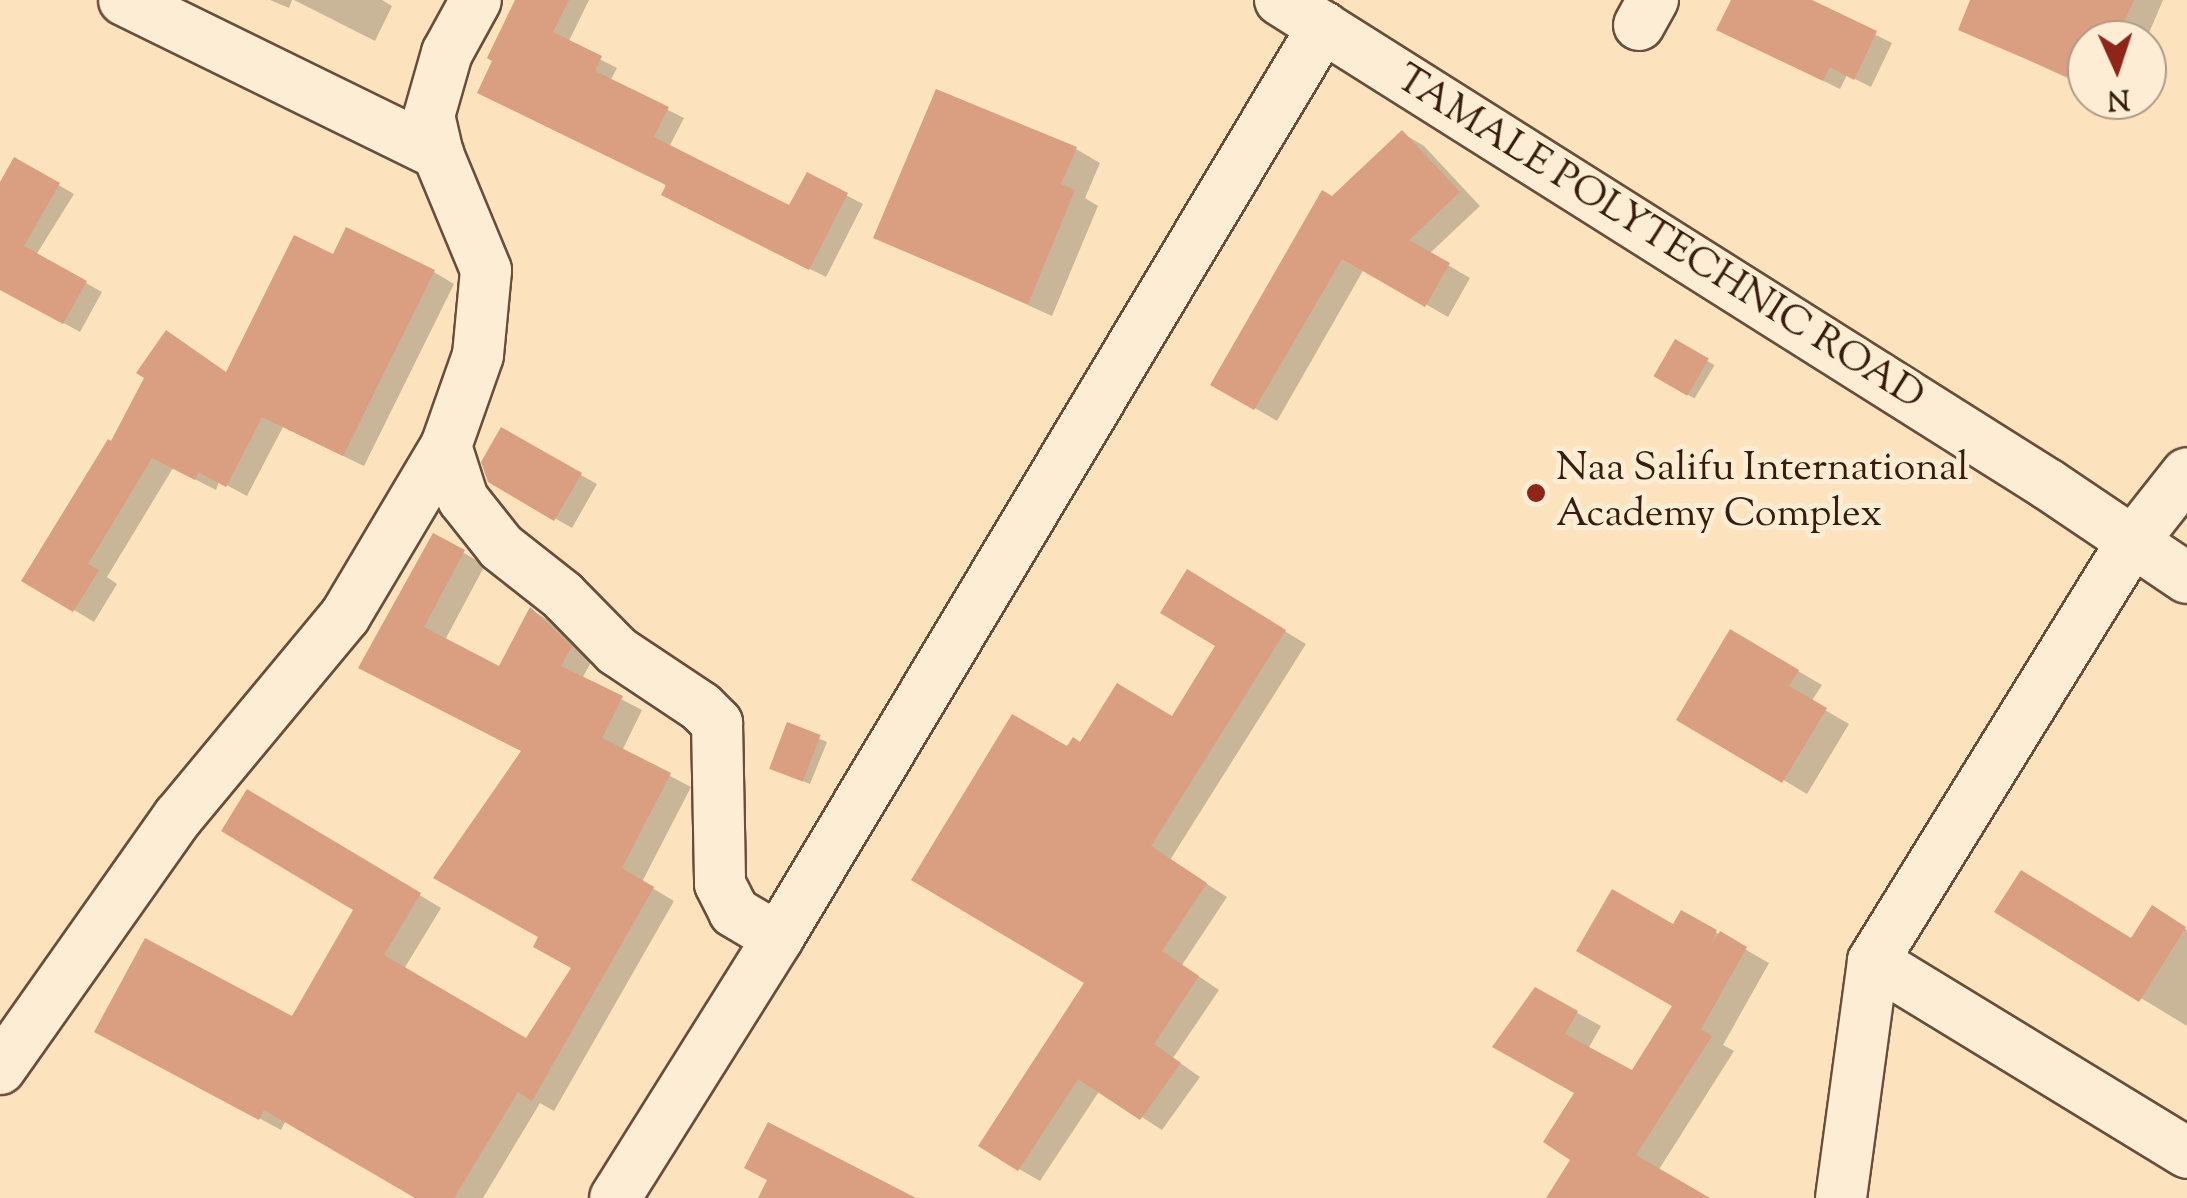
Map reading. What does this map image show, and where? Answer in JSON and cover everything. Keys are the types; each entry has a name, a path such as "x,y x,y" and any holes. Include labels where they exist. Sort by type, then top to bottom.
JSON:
{"street":[{"path":"124,0 438,154"},
{"path":"0,1069 178,817 344,616 446,446 478,355 486,270 438,154 429,116 447,53 476,0"},
{"name":"TAMALE POLYTECHNIC ROAD","path":"1280,0 2049,485 2131,544 2187,578"},
{"path":"615,1198 778,938 1323,28"},
{"path":"446,446 462,499 501,547 562,595 617,650 701,707 717,723 720,884 734,912 778,938"},
{"path":"1841,1198 1873,961 2131,544 2187,474"},
{"path":"1873,961 2187,1153"}],"building":[{"path":"515,0 569,0 553,32 602,56 595,71 669,107 654,137 789,205 807,172 848,193 809,270 661,195 666,185 477,93 492,61 487,58"},
{"path":"1731,0 1812,0 1877,31 1854,80 1830,67 1823,81 1716,30"},
{"path":"1970,0 2134,0 2125,20 2067,20 2067,76 1958,30"},
{"path":"936,89 1077,147 1061,184 1075,190 1028,304 873,238"},
{"path":"1402,130 1460,192 1409,240 1450,263 1425,307 1342,259 1254,410 1210,385 1322,190 1332,196"},
{"path":"14,157 60,183 24,246 87,281 63,324 0,290 0,182"},
{"path":"346,227 435,270 343,456 262,417 226,487 198,472 195,480 152,458 88,564 99,570 73,612 21,581 108,439 111,441 144,378 136,373 166,330 226,372 294,235 333,254"},
{"path":"1675,339 1709,358 1687,396 1654,376"},
{"path":"501,427 582,473 554,521 488,482 481,462"},
{"path":"433,533 465,550 424,627 499,666 530,607 572,646 561,666 623,696 602,738 671,773 622,868 654,887 532,1101 518,1092 454,1198 415,1198 264,1110 259,1120 94,1032 145,938 292,1016 353,910 221,831 247,789 421,893 384,955 526,1038 571,968 533,947 538,937 433,878 521,751 358,668"},
{"path":"1187,569 1286,630 1151,846 1207,883 1162,951 1199,976 1154,1044 1181,1063 1140,1120 1078,1079 1018,1171 978,1146 1084,983 911,880 1012,714 1067,746 1073,737 1080,742 1117,683 1172,716 1215,646 1160,613"},
{"path":"1730,629 1799,670 1789,686 1827,708 1782,783 1676,720"},
{"path":"787,722 821,735 803,782 769,769"},
{"path":"2021,870 2131,938 2152,905 2186,927 2139,1002 1994,912"},
{"path":"1612,889 1673,924 1681,910 1717,930 1711,945 1720,931 1747,947 1701,1029 1712,1036 1636,1155 1710,1198 1546,1198 1570,1160 1543,1142 1574,1093 1492,1047 1535,987 1578,1011 1565,1034 1632,1070 1672,1006 1576,951"},
{"path":"768,1122 916,1198 758,1198 767,1180 744,1168"}],"place":[{"name":"Naa Salifu International Academy Complex","path":"1536,493"}]}
